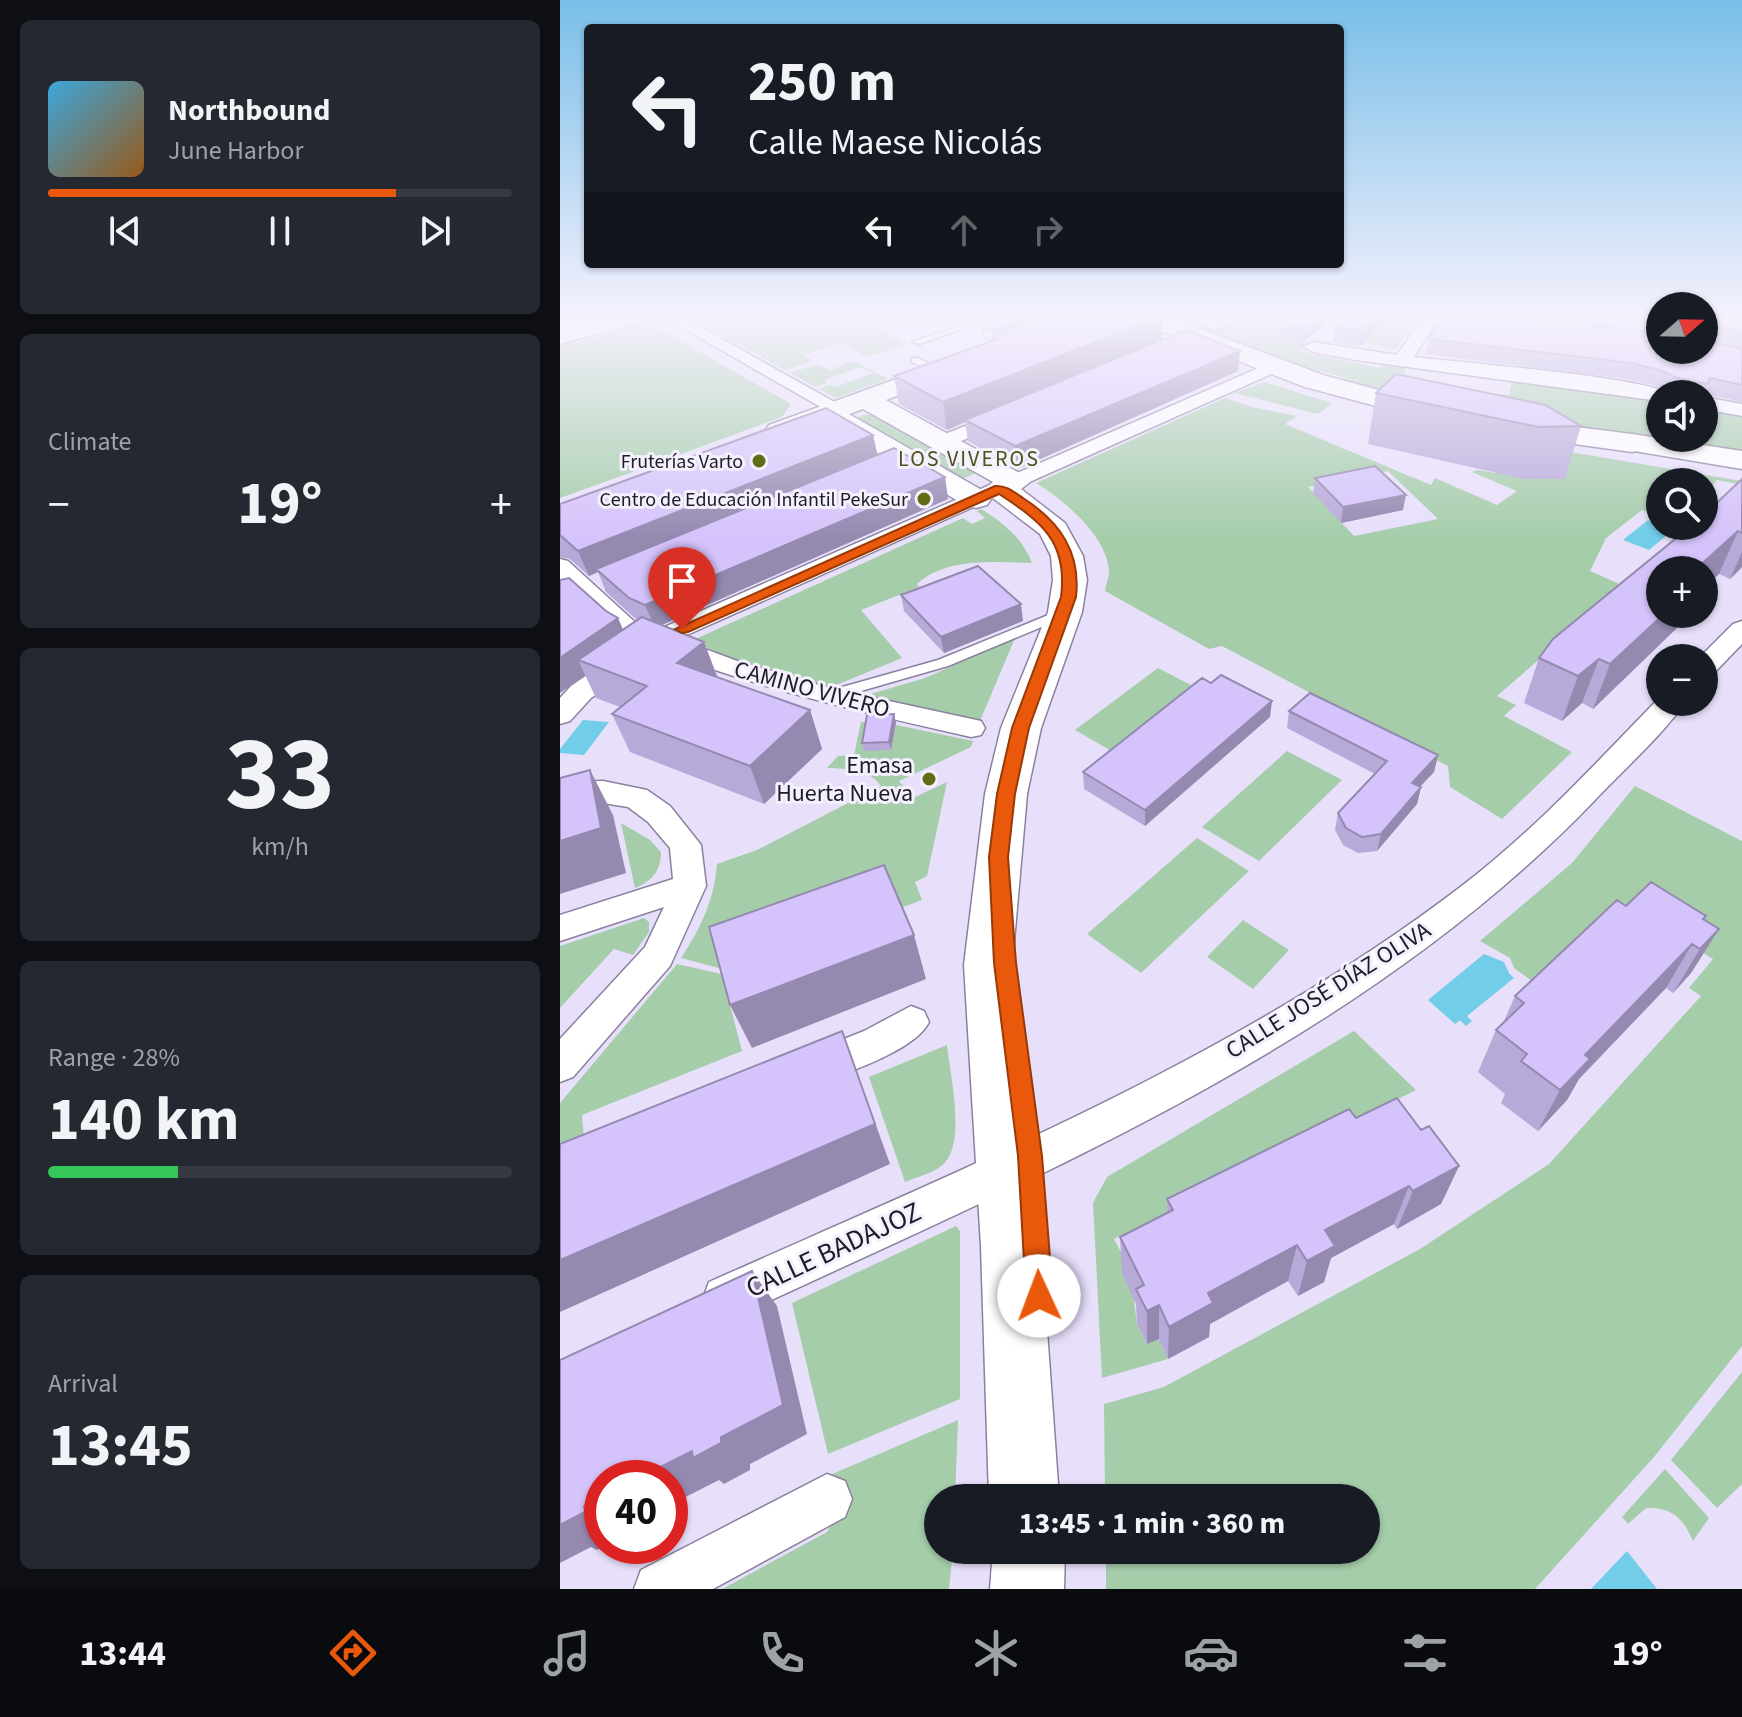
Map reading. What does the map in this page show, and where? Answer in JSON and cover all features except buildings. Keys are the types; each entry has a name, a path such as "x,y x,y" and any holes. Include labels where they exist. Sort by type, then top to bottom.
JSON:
{"main road":[{"path":"1343,389 1451,417"},
{"path":"1492,424 1632,443 1742,463"}],"street":[{"path":"795,389 833,411 891,462 997,490"},
{"path":"759,438 865,399 882,389"},
{"path":"560,715 581,692 656,640 1222,389"},
{"path":"865,399 942,442 997,490 1033,511 1054,530 1067,556 1070,580 1065,612 1021,728 1006,794 998,857 1018,1162 1027,1484"},
{"path":"1718,406 1742,410"},
{"path":"942,442 1017,411"},
{"name":"CAMINO VIVERO","path":"560,566 628,629 731,668 826,696 971,728"},
{"path":"560,599 613,577"},
{"path":"1718,654 1742,629"},
{"name":"CALLE JOSÉ DÍAZ OLIVA","path":"1018,1162 1121,1112 1335,992 1450,914 1549,828 1657,716"},
{"path":"560,793 603,792 636,798 659,814 685,845 690,886 658,956 560,1065"},
{"path":"560,928 690,886"},
{"path":"773,1084 877,1042 911,1022"},
{"name":"CALLE BADAJOZ","path":"687,1316 1018,1162"},
{"path":"660,1589 827,1499"}],"lane":[{"path":"826,696 943,663 1065,612"}],"green space":[{"path":"560,389 765,389 791,404 782,417 657,463 652,460 631,467 635,471 560,498"},
{"path":"819,389 860,389 836,398"},
{"path":"1245,389 1288,389 1332,403 1318,414 1234,393"},
{"path":"1376,389 1452,389 1509,395 1510,389 1597,389 1646,397 1646,439 1532,422"},
{"path":"1225,398 1297,416 1285,424 1431,485 1435,478 1497,505 1517,491 1472,472 1477,470 1535,479 1535,446 1665,468 1646,468 1646,511 1642,510 1606,538 1590,571 1624,586 1497,696 1516,705 1504,716 1572,752 1502,819 1450,787 1448,766 1222,646 1209,649 1105,591 1109,571 1101,545 1082,520 1036,483","holes":["1388,471 1438,519 1354,536 1308,487"]},
{"path":"1718,410 1742,414 1742,453 1718,449"},
{"path":"879,414 980,471 958,481 857,419 862,415"},
{"path":"1718,477 1742,481 1742,485 1718,480"},
{"path":"981,509 1011,532 1032,563 956,565 929,575 917,584 919,587 861,610 902,658 829,688 737,660 691,641 963,518 972,524 985,518 977,511"},
{"path":"1015,638 980,721 867,695 925,678"},
{"path":"1158,668 1197,688 1115,753 1075,730"},
{"path":"861,722 870,723 891,750 896,725 973,741 971,747 899,781 913,798 947,782 927,876 915,882 922,900 730,971 681,958 705,913 717,864 757,850 881,786 864,773 827,768 838,756 854,755"},
{"path":"1287,751 1342,780 1259,861 1202,827"},
{"path":"1635,786 1742,841 1742,1346 1654,1457 1535,1589 1106,1589 1106,1564 1380,1564 1380,1484 1105,1484 1104,1404 1164,1387 1420,1249 1549,1164 1701,996 1689,988 1713,959 1620,901 1533,982 1514,968 1510,958 1480,941 1572,863"},
{"path":"621,823 650,840 661,852 654,874 635,888"},
{"path":"1197,838 1249,871 1141,973 1087,934"},
{"path":"644,918 649,922 649,932 633,955 614,949 560,1008 560,946"},
{"path":"1243,920 1289,950 1253,989 1207,957"},
{"path":"677,964 722,974 742,1051 582,1115 584,1139 560,1145 560,1103"},
{"path":"1354,1031 1416,1090 1114,1239 1130,1269 1137,1324 1147,1344 1159,1339 1168,1359 1102,1378 1093,1203 1107,1177"},
{"path":"947,1045 955,1110 953,1144 948,1158 940,1167 905,1182 869,1077"},
{"path":"956,1226 960,1231 960,1399 828,1454 792,1303"},
{"path":"1742,1372 1742,1484 1717,1508 1671,1460"},
{"path":"958,1420 956,1484 924,1484 924,1564 952,1564 949,1589 722,1589 827,1532 836,1514 830,1475"},
{"path":"1665,1469 1709,1518 1693,1541 1681,1520 1670,1512 1646,1508 1628,1524 1622,1517"}],"water":[{"path":"1646,522 1646,540 1661,540 1649,550 1623,540"},
{"path":"583,720 609,722 584,755 560,753 560,749"},
{"path":"1484,954 1504,962 1514,978 1467,1016 1472,1021 1466,1026 1460,1020 1455,1024 1428,1000"},
{"path":"1627,1551 1657,1589 1591,1589"}],"place":[{"name":"Fruterías Varto","path":"759,461"},
{"name":"Centro de Educación Infantil PekeSur","path":"924,499"},
{"name":"Emasa Huerta Nueva","path":"929,779"}],"district":[{"name":"LOS VIVEROS","path":"969,458"}],"route":[{"path":"682,629 1000,489 1033,511 1054,530 1067,556 1070,580 1068,597 1021,728 1006,794 998,857 1005,963 1038,1241 1039,1296"}]}
